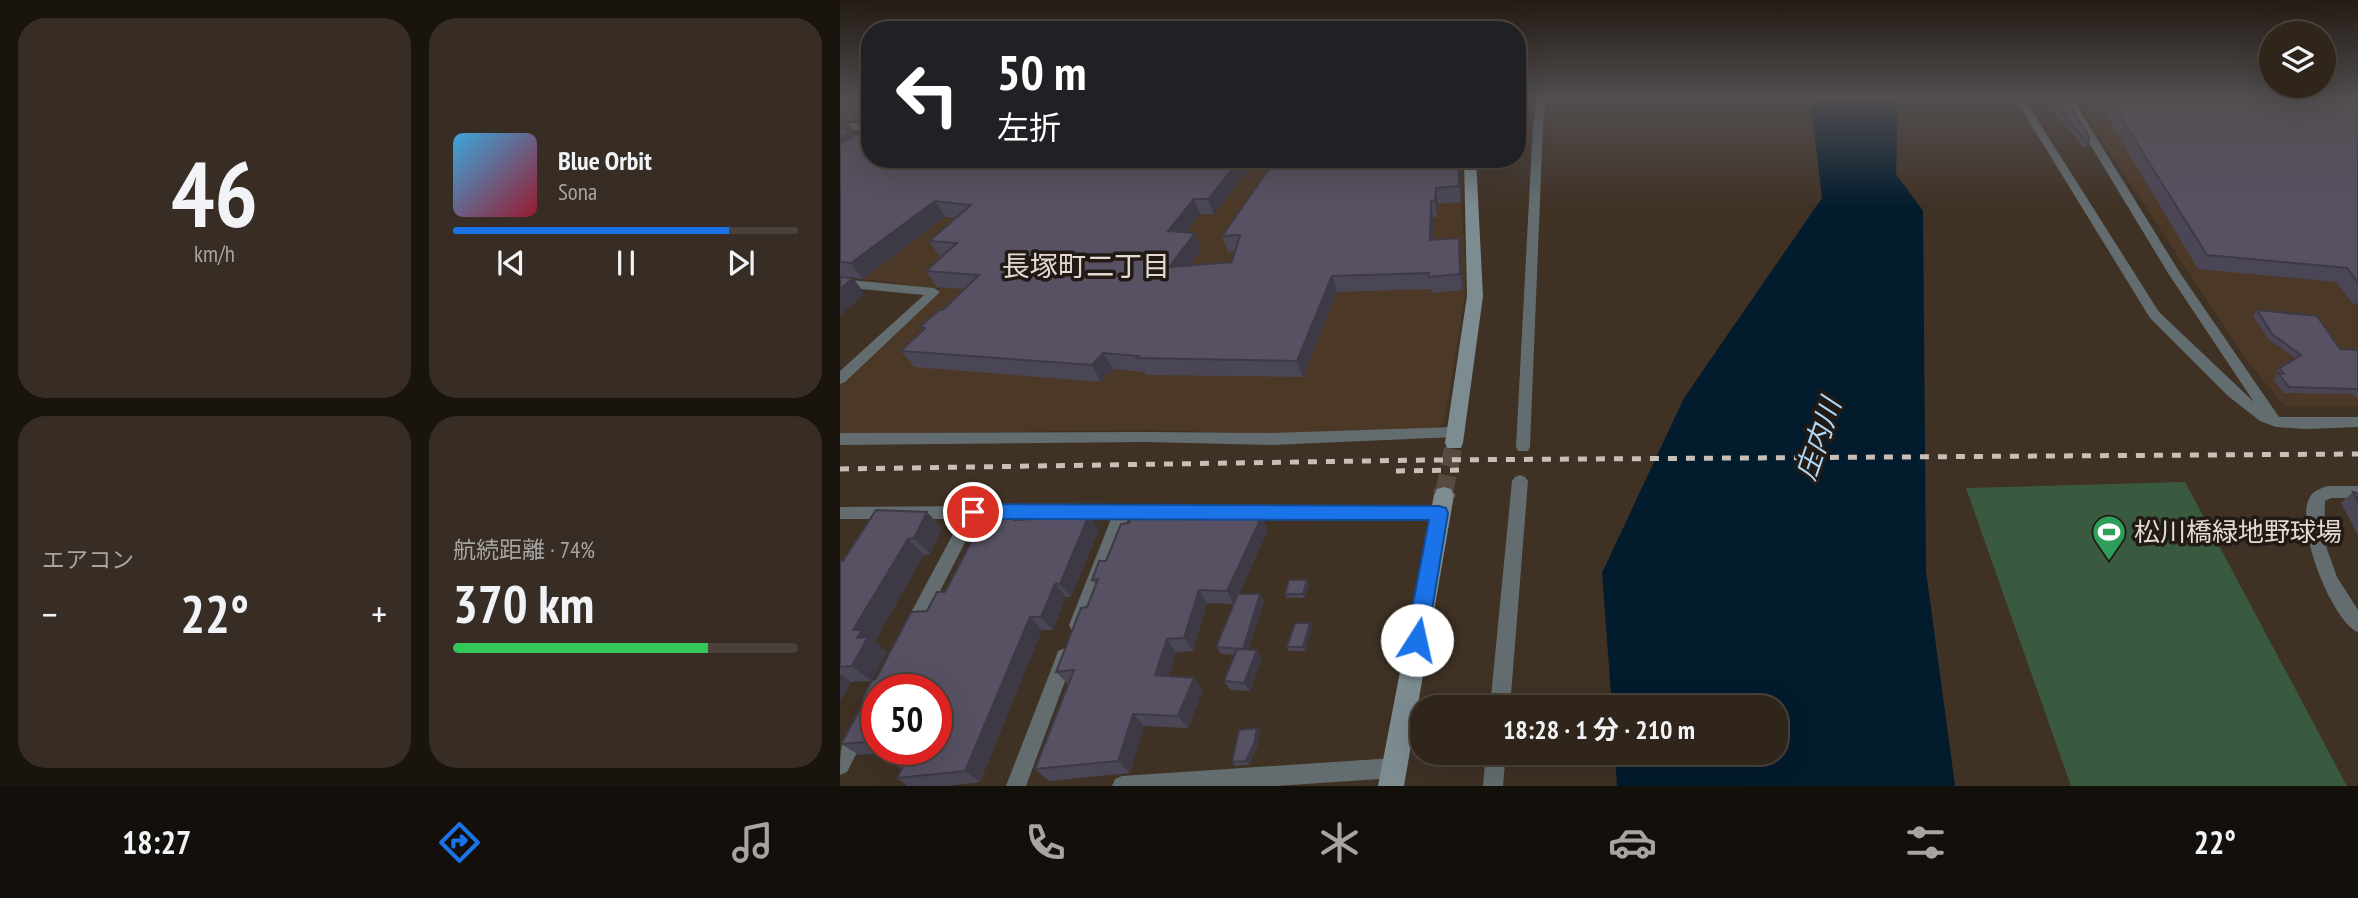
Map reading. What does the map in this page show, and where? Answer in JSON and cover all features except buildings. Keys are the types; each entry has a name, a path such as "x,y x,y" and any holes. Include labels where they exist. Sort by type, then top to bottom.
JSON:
{"main road":[{"path":"1454,438 1464,385 1475,296 1465,168"},
{"path":"1393,777 1442,504"}],"street":[{"path":"1523,447 1538,134"},
{"path":"2041,134 2154,315 2174,331 2253,411 2275,422 2358,422"},
{"path":"2091,134 2181,284 2275,422"},
{"path":"840,379 934,292 841,283"},
{"path":"840,439 1454,438"},
{"path":"1501,695 1520,481"},
{"path":"2358,492 2328,492 2318,498 2314,523 2324,572 2358,624"},
{"path":"840,513 1122,513 1442,504"},
{"path":"904,642 973,512"},
{"path":"1016,786 1122,513"},
{"path":"840,765 861,724"},
{"path":"1493,786 1495,765"},
{"path":"1122,786 1393,777"}],"shaded area":[{"path":"2098,134 2358,134 2358,406 2285,406 2247,361"},
{"path":"861,160 861,168 1459,168 1465,296 1444,424 1433,429 1283,434 1147,430 840,434 840,384 940,289 840,276 840,162"}],"green space":[{"name":"松川橋緑地野球場","path":"2185,482 2347,786 2071,786 1966,488"}],"water":[{"name":"庄内川","path":"1814,134 1897,134 1896,174 1923,211 1926,571 1955,786 1617,786 1616,765 1788,765 1788,695 1611,695 1602,573 1684,398 1822,198"}],"tunnel":[{"path":"1444,493 1454,443"},
{"path":"1444,495 1445,491"}],"railway":[{"path":"840,469 1429,460 2358,454"},
{"path":"1396,471 1459,470"}],"place":[{"name":"松川橋緑地野球場","path":"2109,562"}],"district":[{"name":"長塚町二丁目","path":"1086,266"}],"route":[{"path":"973,512 1439,513 1417,640"}]}
